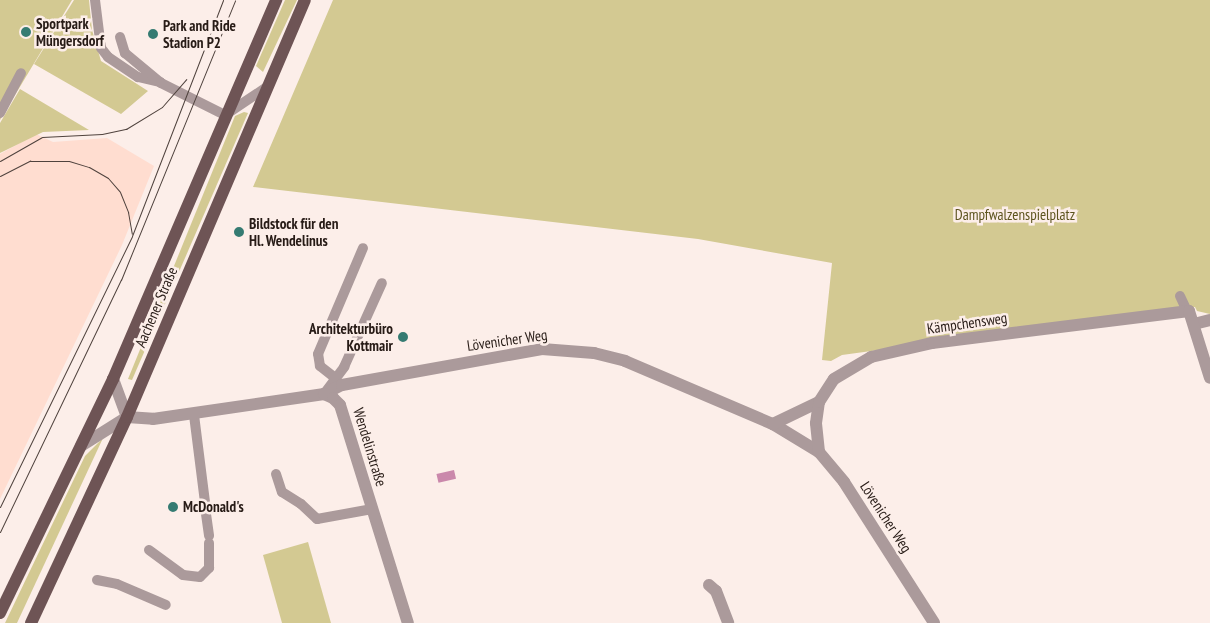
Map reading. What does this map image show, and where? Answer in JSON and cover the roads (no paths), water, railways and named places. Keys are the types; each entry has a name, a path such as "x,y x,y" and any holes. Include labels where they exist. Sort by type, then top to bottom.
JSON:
{"main road":[{"name":"Aachener Straße","path":"0,613 113,379 276,0"},
{"name":"Aachener Straße","path":"31,623 127,416 304,0"}],"street":[{"path":"1188,311 1194,324 1210,378"},
{"name":"Kämpchensweg","path":"819,452 816,424 819,402 834,378 848,368 879,355 932,343 1188,311"},
{"path":"1194,324 1210,320"},
{"name":"Lövenicher Weg","path":"324,394 342,384 497,354 542,348 567,350 625,361 773,424 819,452 844,482 934,623"},
{"path":"113,379 127,416"},
{"path":"81,446 127,416 153,419 194,415 324,394"},
{"name":"Wendelinstraße","path":"324,394 340,405 408,623"},
{"path":"773,424 819,402"},
{"path":"709,585 716,591 728,623"}],"lane":[{"path":"95,0 101,48 108,57 138,77 161,83 225,115 267,87"},
{"path":"120,37 125,53 161,83"},
{"path":"0,114 22,73"},
{"path":"334,377 320,366 318,354 363,248"},
{"path":"324,394 334,377 344,367 382,283"},
{"path":"1180,296 1188,311"},
{"path":"194,415 204,502"},
{"path":"276,474 282,492 301,504 317,519 372,509"},
{"path":"149,550 183,574 200,576 209,568 209,540 206,514"},
{"path":"97,580 117,584 166,605"}],"tram line":[{"path":"0,507 132,236 223,0"},
{"path":"0,532 121,280 235,0"},
{"path":"0,161 42,137 102,134 126,129 162,107 186,79"},
{"path":"0,176 30,161 69,161 89,167 108,178 120,192 128,212 132,234"}],"place":[{"name":"Sportpark Müngersdorf","path":"26,32"},
{"name":"Park and Ride Stadion P2","path":"153,34"},
{"name":"Bildstock für den Hl. Wendelinus","path":"239,232"},
{"name":"Architekturbüro Kottmair","path":"403,337"},
{"name":"McDonald's","path":"173,507"}],"park label":[{"name":"Dampfwalzenspielplatz","path":"1015,215"}]}
